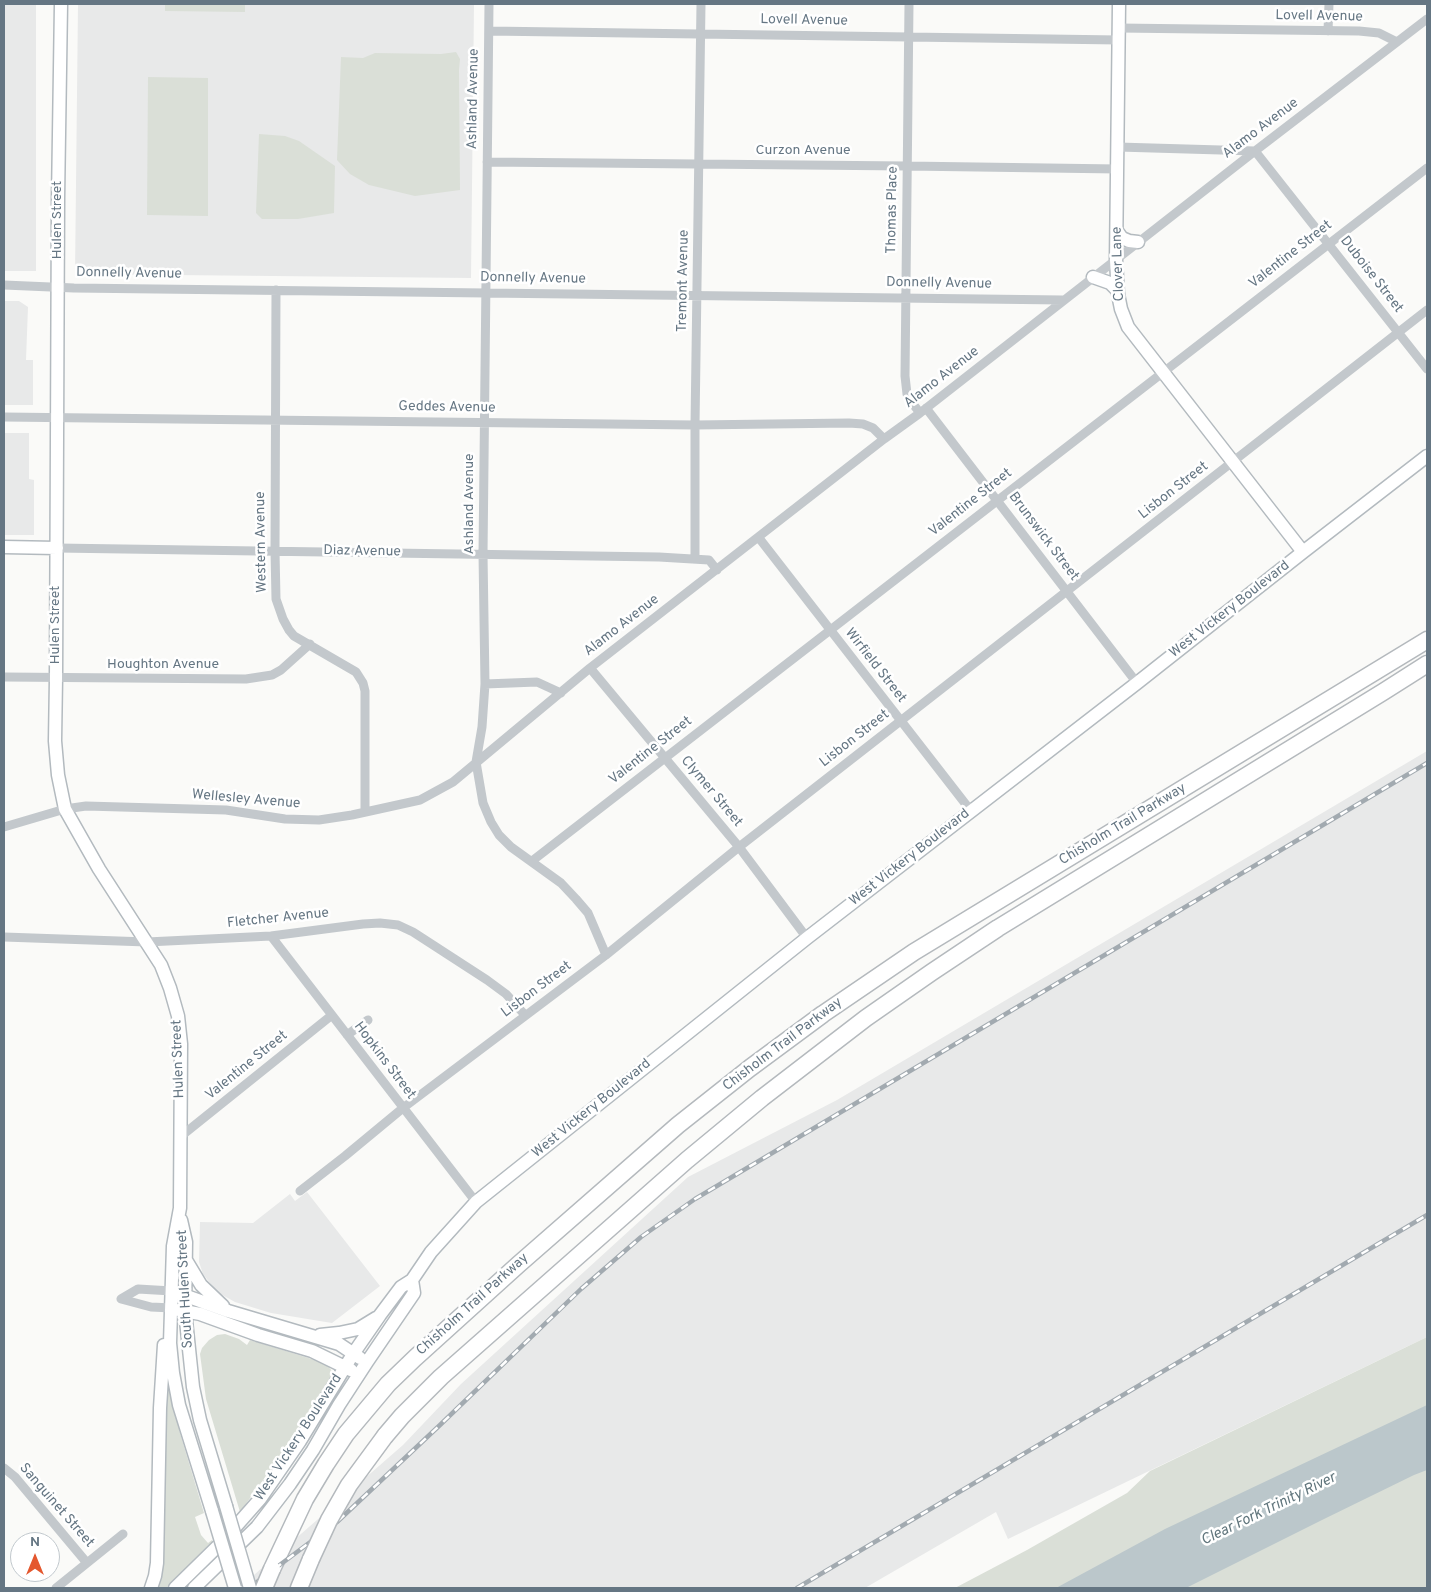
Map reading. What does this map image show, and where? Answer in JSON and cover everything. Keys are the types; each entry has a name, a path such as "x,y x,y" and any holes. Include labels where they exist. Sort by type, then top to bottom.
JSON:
{"highway":[{"name":"Chisholm Trail Parkway","path":"264,1588 304,1498 336,1448 388,1384 587,1204 678,1125 816,1019 914,952 1427,640"},
{"name":"Chisholm Trail Parkway","path":"299,1588 320,1538 338,1503 361,1468 402,1416 441,1376 687,1160 812,1059 932,972 1084,874 1427,664"}],"main road":[{"name":"Hulen Street","path":"61,4 54,741 65,809 99,869 160,965 167,980 178,1016 180,1044 180,1215"},
{"name":"Clover Lane","path":"1119,4 1116,260 1120,310 1128,327 1303,552"},
{"path":"1117,232 1122,238 1138,242"},
{"path":"1093,277 1110,283 1117,290"},
{"name":"West Vickery Boulevard","path":"174,1588 216,1548 260,1499 300,1441 345,1366 380,1315 401,1287 412,1280 431,1252 476,1202 807,938 1427,456"},
{"name":"Diaz Avenue","path":"4,547 57,548"},
{"name":"South Hulen Street","path":"180,1215 186,1242 185,1310 195,1400 250,1588"},
{"name":"South Hulen Street","path":"180,1215 174,1246 172,1291 170,1343 173,1374 179,1405 235,1588"},
{"path":"186,1258 201,1285 228,1311"},
{"name":"West Vickery Boulevard","path":"194,1588 233,1552 272,1509 313,1450 358,1375 414,1293 412,1280"},
{"path":"172,1291 228,1311 339,1344 367,1362"},
{"path":"151,1588 157,1563 160,1408 165,1331 172,1308 185,1310 312,1352 345,1366 358,1375"},
{"path":"312,1336 331,1335 358,1329 380,1315"}],"street":[{"name":"Ashland Avenue","path":"489,4 483,554 485,684 482,727 476,762 483,803 499,835 511,847 560,883 588,913 606,955"},
{"name":"Tremont Avenue","path":"695,559 701,4"},
{"name":"Thomas Place","path":"909,4 905,376 907,394 923,410"},
{"path":"1328,31 1329,4"},
{"name":"Alamo Avenue","path":"476,762 590,668 884,439 1397,42 1426,23"},
{"name":"Lovell Avenue","path":"488,31 909,36 1328,31 1380,33 1397,42"},
{"path":"1118,147 1255,151"},
{"name":"Duboise Street","path":"1255,151 1427,369"},
{"name":"Curzon Avenue","path":"487,162 1118,169"},
{"name":"Valentine Street","path":"532,861 1427,168"},
{"name":"Donnelly Avenue","path":"4,285 74,288 1063,300"},
{"name":"Western Avenue","path":"276,290 275,588 279,610 294,636 356,672 363,683 365,691 365,812"},
{"name":"Lisbon Street","path":"300,1191 403,1108 606,955 739,847 1427,310"},
{"name":"Brunswick Street","path":"923,410 997,501 1137,683"},
{"name":"Geddes Avenue","path":"4,417 695,425 863,424 873,428 884,439"},
{"name":"Wirfield Street","path":"759,538 971,811"},
{"name":"Diaz Avenue","path":"57,548 695,559 709,560 716,570"},
{"name":"Houghton Avenue","path":"4,677 246,679 272,675 281,670 310,644"},
{"name":"Clymer Street","path":"590,668 739,847 807,938"},
{"path":"485,684 537,682 561,693"},
{"name":"Wellesley Avenue","path":"4,827 65,809 86,806 226,810 285,819 319,820 420,800 453,782 476,762"},
{"name":"Fletcher Avenue","path":"4,938 147,942 271,936 363,924 398,925 413,932 487,980 506,994 526,1015"},
{"name":"Hopkins Street","path":"271,936 476,1202"},
{"name":"Valentine Street","path":"180,1137 332,1015"},
{"path":"347,1035 368,1020"},
{"path":"172,1291 138,1289 121,1299 151,1307 172,1308"},
{"name":"Sanguinet Street","path":"4,1468 15,1477 87,1563"},
{"path":"56,1588 123,1534"}],"shaded area":[{"path":"4,4 36,4 36,271 4,271"},
{"path":"78,4 474,4 471,278 75,274"},
{"path":"165,4 245,4 245,12 165,11"},
{"path":"456,52 460,59 460,190 415,196 369,185 350,174 337,160 341,57 363,58 375,53 441,54"},
{"path":"148,77 208,78 208,216 147,215"},
{"path":"259,134 285,136 299,141 335,166 334,213 298,219 262,219 256,213"},
{"path":"4,301 19,301 28,307 26,360 33,360 33,405 4,405"},
{"path":"4,433 29,433 29,479 34,480 34,535 4,535"},
{"path":"1427,751 1427,1337 1008,1539 996,1512 865,1588 239,1588 403,1445 461,1384 688,1177 837,1100"},
{"path":"307,1192 380,1286 332,1323 271,1313 235,1302 217,1292 203,1274 199,1262 200,1222 253,1223 290,1194 295,1201"},
{"path":"225,1334 239,1339 247,1345 250,1340 315,1360 326,1364 333,1372 333,1379 311,1414 240,1512 206,1399 200,1354 202,1348 209,1340 217,1335"},
{"path":"1427,1337 1427,1588 955,1588 1027,1550 1127,1493 1150,1471"},
{"path":"165,1381 169,1382 180,1433 204,1513 195,1517 201,1535 208,1543 212,1540 213,1543 176,1581 166,1588 158,1588 163,1562"}],"water":[{"name":"Clear Fork Trinity River","path":"1427,1405 1427,1470 1186,1588 1056,1588 1165,1529"}],"railway":[{"path":"249,1588 337,1522 581,1289 641,1237 695,1199 1427,763"},
{"path":"797,1588 1427,1215"}]}
